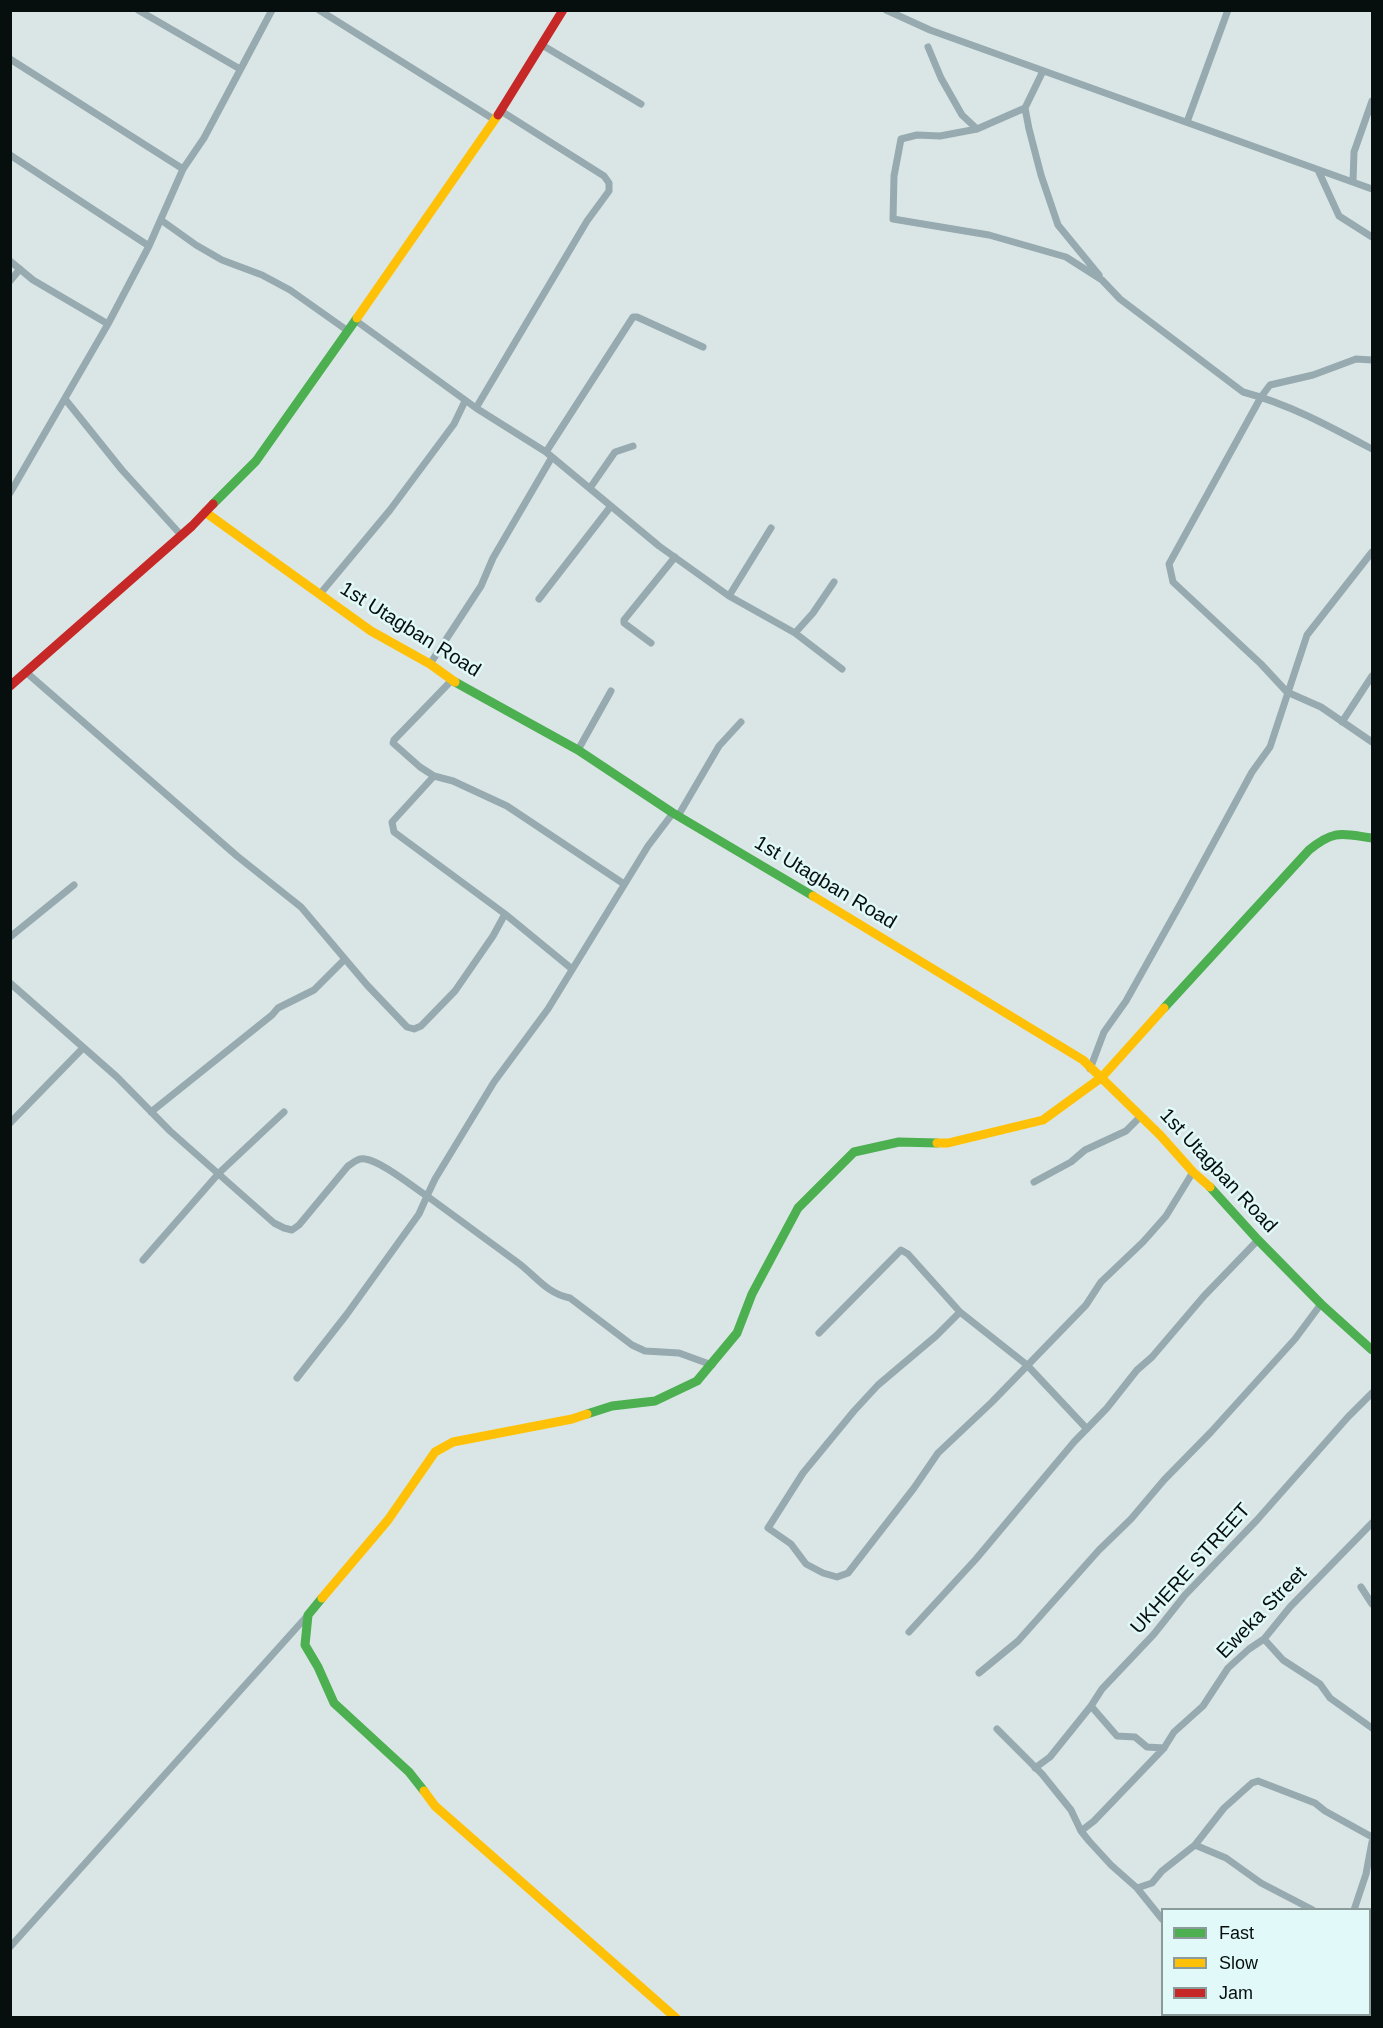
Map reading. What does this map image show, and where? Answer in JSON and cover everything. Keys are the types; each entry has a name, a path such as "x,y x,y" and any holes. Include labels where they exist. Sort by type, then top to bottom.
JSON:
{"street":[{"path":"138,10 240,69"},
{"path":"10,493 108,324 149,246 183,169 204,138 272,10"},
{"path":"319,10 498,116 577,157 604,176 609,183 609,191 587,222 476,408"},
{"path":"10,686 181,536 256,460 498,116 563,10"},
{"path":"886,10 930,30 1372,189"},
{"path":"1187,122 1228,10"},
{"path":"542,45 641,104"},
{"path":"928,47 941,78 962,115 977,129"},
{"path":"10,59 183,169"},
{"path":"1043,71 1025,108 1041,175 1058,225 1102,280 1120,299 1243,392 1319,420 1372,449"},
{"path":"1353,182 1354,152 1372,101"},
{"path":"1025,108 977,129 940,136 917,135 901,139 894,177 893,219 989,235 1066,257 1102,280"},
{"path":"10,155 149,246"},
{"path":"1318,170 1339,216 1372,237"},
{"path":"161,220 222,260 262,275 290,290 348,331"},
{"path":"10,261 33,280 108,324"},
{"path":"10,281 20,269"},
{"path":"430,664 481,586 493,558 549,455 633,317 703,347"},
{"path":"356,320 465,401 549,455 675,557 729,596 795,633 842,669"},
{"path":"1372,360 1356,359 1313,375 1270,385 1261,397 1168,564 1173,582 1261,664 1287,692 1321,707 1372,741"},
{"path":"65,399 122,470 181,536"},
{"path":"320,594 390,510 454,424 465,401"},
{"path":"590,488 615,452 633,446"},
{"path":"539,599 611,506"},
{"name":"1st Utagban Road","path":"205,512 371,631 430,664 452,680 578,750 675,815 1083,1060 1141,1116 1193,1172 1219,1195 1258,1240 1321,1304 1371,1347"},
{"path":"729,596 771,528"},
{"path":"1090,1069 1104,1032 1126,1001 1252,772 1270,747 1307,635 1372,552"},
{"path":"651,643 624,623 624,620 675,557"},
{"path":"795,633 813,613 834,582"},
{"path":"27,673 228,849 300,907 367,985 407,1027 414,1029 421,1026 455,991 493,936 505,914"},
{"path":"1342,722 1372,676"},
{"path":"452,680 393,743 434,776 453,781 507,806 624,884"},
{"path":"578,750 611,692"},
{"path":"297,1378 419,1215 435,1179 494,1082 548,1009 648,846 675,815 719,746 741,722"},
{"path":"434,776 392,822 394,832 505,914 572,969"},
{"path":"10,1947 308,1615 388,1520 435,1452 453,1442 572,1419 612,1406 654,1401 697,1381 737,1334 752,1294 798,1208 854,1152 899,1143 948,1143 1042,1120 1102,1077 1319,840 1335,835 1355,834 1372,838"},
{"path":"10,937 74,885"},
{"path":"151,1112 278,1008 314,990 345,959"},
{"path":"10,983 117,1077 170,1131 274,1223 292,1230 299,1226 348,1166 356,1160 365,1159 376,1162 520,1264 543,1286 558,1296 570,1298 632,1345 645,1351 679,1353 712,1365"},
{"path":"10,1123 83,1048"},
{"path":"143,1260 219,1173 284,1112"},
{"path":"1034,1182 1071,1162 1085,1150 1126,1131 1141,1116"},
{"path":"960,1312 936,1336 879,1384 854,1411 803,1473 768,1528 791,1545 806,1564 837,1577 848,1573 914,1488 938,1453 1086,1305 1101,1282 1143,1242 1166,1216 1193,1172"},
{"path":"909,1632 976,1559 1107,1408 1137,1370 1152,1357 1204,1296 1258,1240"},
{"path":"819,1333 901,1250 908,1254 960,1312 1027,1365 1087,1429"},
{"path":"979,1673 1018,1641 1099,1550 1131,1519 1164,1480 1295,1340 1321,1304"},
{"name":"UKHERE STREET","path":"1035,1768 1050,1757 1102,1689 1154,1634 1185,1595 1257,1520 1372,1393"},
{"name":"Eweka Street","path":"1081,1831 1094,1821 1164,1748 1174,1732 1203,1706 1228,1668 1264,1639 1290,1607 1372,1523"},
{"path":"1361,1587 1372,1604"},
{"path":"308,1615 305,1645 334,1703 409,1772 435,1806 676,2018"},
{"path":"1264,1639 1283,1660 1320,1684 1330,1698 1372,1728"},
{"path":"1091,1706 1117,1736 1135,1737 1147,1747 1164,1748"},
{"path":"997,1729 1017,1747 1071,1810 1081,1831 1111,1865 1137,1888 1161,1918"},
{"path":"1137,1888 1152,1883 1162,1871 1195,1845 1224,1808 1252,1783 1258,1781 1315,1803 1372,1837"},
{"path":"1355,1908 1369,1874 1372,1842"},
{"path":"1195,1845 1226,1858 1261,1883 1309,1908"}],"traffic: fast":[{"path":"213,504 256,461 357,318"},
{"path":"455,682 578,750 673,813 813,896"},
{"path":"1164,1008 1309,850 1332,836 1353,835 1372,838"},
{"path":"587,1414 612,1406 655,1401 697,1381 737,1333 752,1294 798,1208 854,1152 899,1142 937,1143"},
{"path":"1210,1187 1321,1304 1372,1350"},
{"path":"322,1598 308,1615 305,1645 334,1703 409,1772 424,1791"}],"traffic: slow":[{"path":"357,318 498,115"},
{"path":"205,512 371,631 430,664 455,682"},
{"path":"813,896 1083,1060 1210,1187"},
{"path":"937,1143 948,1143 1043,1120 1102,1077 1164,1008"},
{"path":"322,1598 388,1520 435,1452 453,1442 572,1419 587,1414"},
{"path":"424,1791 435,1806 676,2018"}],"traffic: jam":[{"path":"498,115 563,10"},
{"path":"10,686 192,526 213,504"}]}
